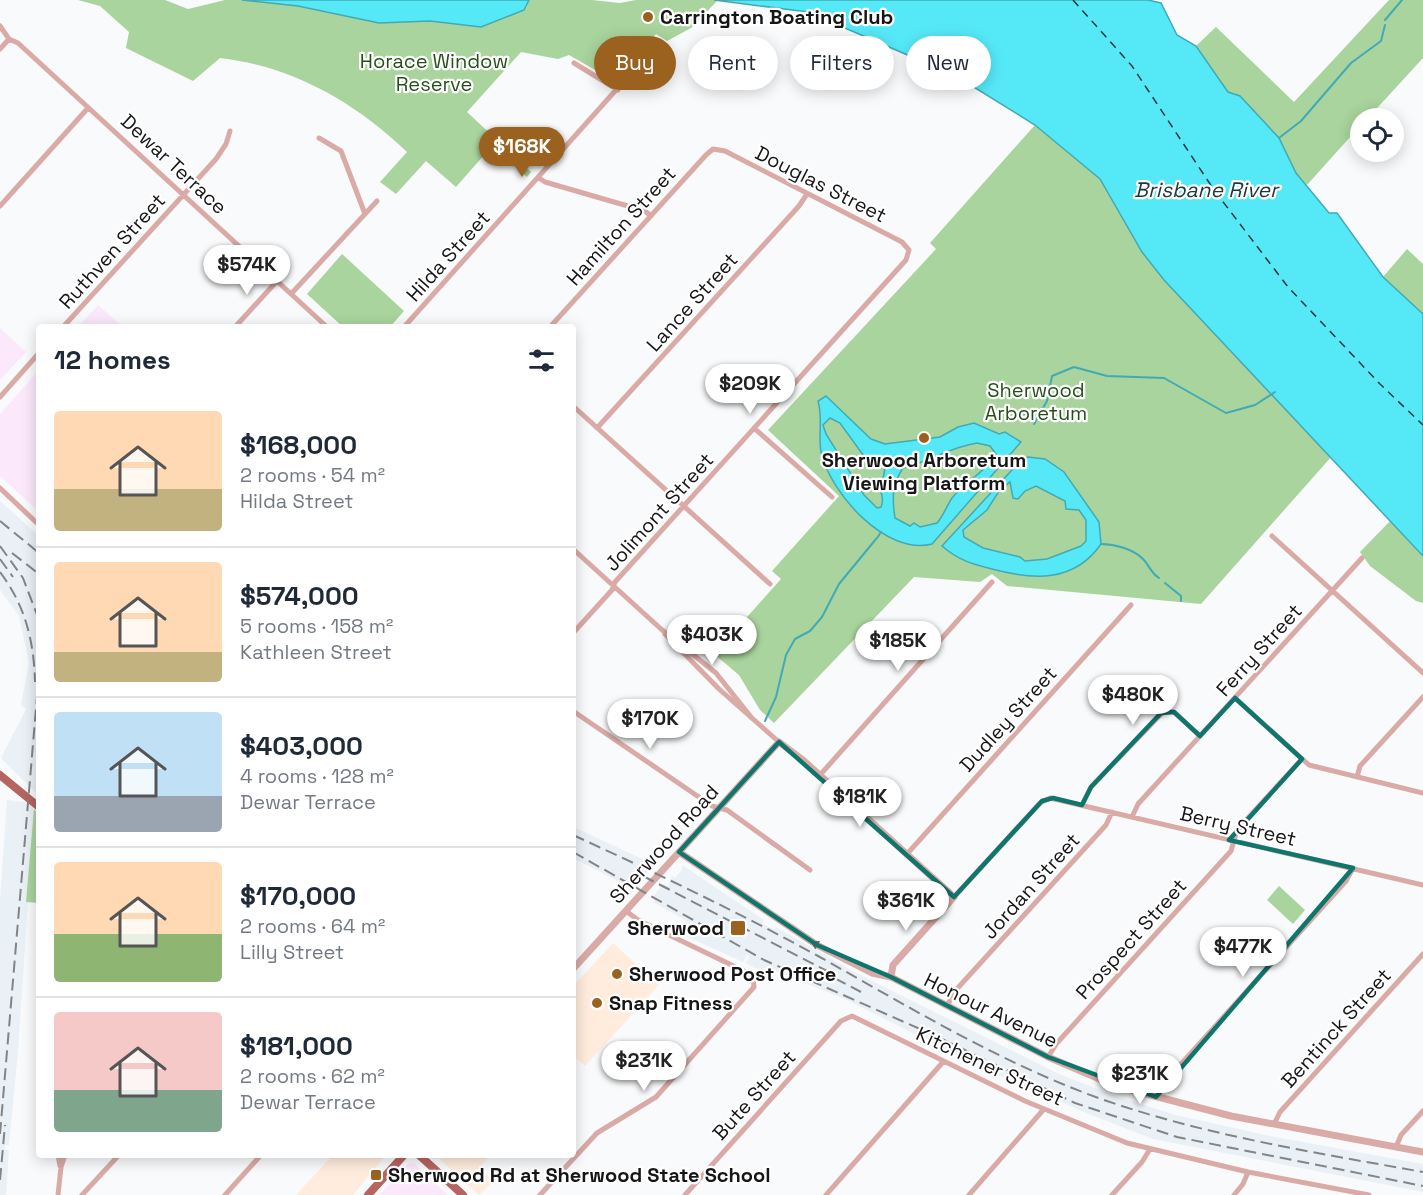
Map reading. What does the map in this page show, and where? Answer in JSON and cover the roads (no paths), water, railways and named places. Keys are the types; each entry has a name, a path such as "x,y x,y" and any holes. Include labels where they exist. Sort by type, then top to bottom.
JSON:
{"main road":[{"path":"0,775 36,805"},
{"path":"393,1158 393,1167"},
{"path":"368,1195 401,1158"},
{"path":"422,1158 463,1195"}],"street":[{"name":"Dewar Terrace","path":"0,26 9,39 18,43 324,324"},
{"path":"0,49 9,39"},
{"path":"574,63 594,75"},
{"name":"Hilda Street","path":"407,324 618,90"},
{"path":"0,206 88,108"},
{"name":"Ruthven Street","path":"66,324 224,150 230,131"},
{"path":"319,138 338,148 343,154 365,214"},
{"name":"Douglas Street","path":"716,149 725,151 902,242 909,250"},
{"name":"Hamilton Street","path":"553,324 706,154 716,149"},
{"path":"538,178 544,182 645,212 651,216"},
{"name":"Lance Street","path":"597,428 799,206 807,194"},
{"path":"291,294 377,201"},
{"name":"Jolimont Street","path":"576,630 683,506 906,260 909,250"},
{"path":"238,324 277,281"},
{"path":"0,397 36,357"},
{"path":"576,409 770,584"},
{"path":"754,428 832,497"},
{"path":"0,488 36,522"},
{"path":"1272,536 1423,673"},
{"path":"576,552 661,628 716,673 751,717"},
{"name":"Ferry Street","path":"1132,817 1138,804 1362,558"},
{"path":"820,775 992,582"},
{"name":"Dudley Street","path":"907,854 1131,605"},
{"path":"661,628 702,673 779,742 820,775 954,897 893,964 891,977"},
{"path":"1357,777 1360,766 1423,697"},
{"path":"1235,698 1302,759 1315,767 1423,793"},
{"path":"1082,804 1091,787 1161,713 1169,710 1174,712 1200,736"},
{"path":"576,713 712,806 727,810 810,870"},
{"name":"Sherwood Road","path":"576,963 779,742"},
{"name":"Prospect Street","path":"1048,1057 1057,1043 1230,853 1237,830 1302,759"},
{"name":"Berry Street","path":"954,897 1047,798 1082,804 1423,885"},
{"name":"Jordan Street","path":"947,1006 955,991 1106,825 1112,812"},
{"name":"Honour Avenue","path":"679,852 817,945 872,973 891,977 1048,1057 1107,1082 1206,1111 1423,1152"},
{"path":"1156,1097 1163,1084 1346,881 1353,868"},
{"path":"576,1156 597,1133 656,1097 753,990 754,981 746,972 644,923 626,911"},
{"name":"Bentinck Street","path":"1274,1124 1280,1112 1423,954"},
{"name":"Kitchener Street","path":"847,1017 857,1018 943,1062 1044,1109 1150,1149 1248,1172 1369,1195"},
{"name":"Bute Street","path":"685,1195 847,1017"},
{"path":"826,1195 943,1062"},
{"path":"969,1195 1044,1109"},
{"path":"1396,1147 1401,1135 1423,1111"},
{"path":"1112,1195 1142,1162 1150,1149"},
{"path":"59,1158 61,1167"},
{"path":"58,1195 64,1158"},
{"path":"82,1195 116,1158"},
{"path":"225,1195 258,1158"},
{"path":"540,1195 574,1158"},
{"path":"1234,1195 1243,1184 1248,1172"}],"water":[{"path":"242,0 529,0 524,10 481,27 430,21 379,23 298,6"},
{"name":"Brisbane River","path":"714,0 1148,0 1161,3 1177,35 1196,46 1228,92 1240,96 1279,138 1296,173 1329,213 1337,213 1383,277 1423,314 1423,556 1164,280 1142,252 1100,179 1035,125 979,90 991,90 991,36 906,36 906,54 894,49 894,36 864,36 808,12"},
{"path":"826,396 871,439 885,444 940,437 958,427 974,423 999,434 1005,432 1021,442 932,544 914,545 879,531 848,502 836,485 826,468 821,452 818,401","holes":["830,418 840,423 866,459 883,465 885,470 881,487 883,502 881,507 877,508 864,495 826,434 823,425","977,443 990,446 996,454 994,459 952,498 937,523 920,527 914,523 910,526 895,518 894,492 903,468"]},
{"path":"1028,457 1045,459 1064,472 1099,522 1101,544 1090,557 1065,572 1037,576 1007,573 966,561 942,546 1022,459","holes":["1010,482 1013,498 1018,499 1025,491 1036,486 1065,501 1066,509 1079,510 1086,520 1086,541 1081,546 1047,559 1025,561 1020,557 983,548 964,537 963,530 987,510 999,491"]}],"waterway":[{"path":"1385,20 1402,0"},
{"path":"1279,138 1301,121 1351,63 1381,41 1385,25"},
{"path":"1034,424 1047,401 1052,376 1074,367 1107,376 1164,378 1226,413 1255,405 1275,392"},
{"path":"1016,418 1020,414 1040,413"},
{"path":"877,538 881,532"},
{"path":"765,721 776,697 786,655 795,639 810,631 822,617 839,584 876,539"},
{"path":"1101,544 1118,546 1134,552 1159,578"},
{"path":"1165,583 1181,596 1181,601"}],"railway":[{"path":"0,521 36,551"},
{"path":"0,546 23,578 36,612"},
{"path":"12,553 36,572"},
{"path":"0,559 13,577"},
{"path":"0,572 22,610 33,652 35,682"},
{"path":"0,1134 36,708"},
{"path":"576,836 727,908 960,1035 1069,1087 1146,1113 1224,1134 1423,1172"},
{"path":"576,854 764,960 938,1037 1075,1103 1177,1137 1423,1186"},
{"path":"643,876 827,971"},
{"path":"819,970 861,992"},
{"path":"0,1180 5,1125"}],"place":[{"name":"Carrington Boating Club","path":"648,17"},
{"name":"Sherwood Arboretum Viewing Platform","path":"924,438"},
{"name":"Sherwood","path":"738,928"},
{"name":"Sherwood Post Office","path":"617,974"},
{"name":"Snap Fitness","path":"597,1003"},
{"name":"Sherwood Rd at Sherwood State School","path":"376,1175"}],"park label":[{"name":"Horace Window Reserve","path":"434,72"},
{"name":"Sherwood Arboretum","path":"1036,402"}]}
